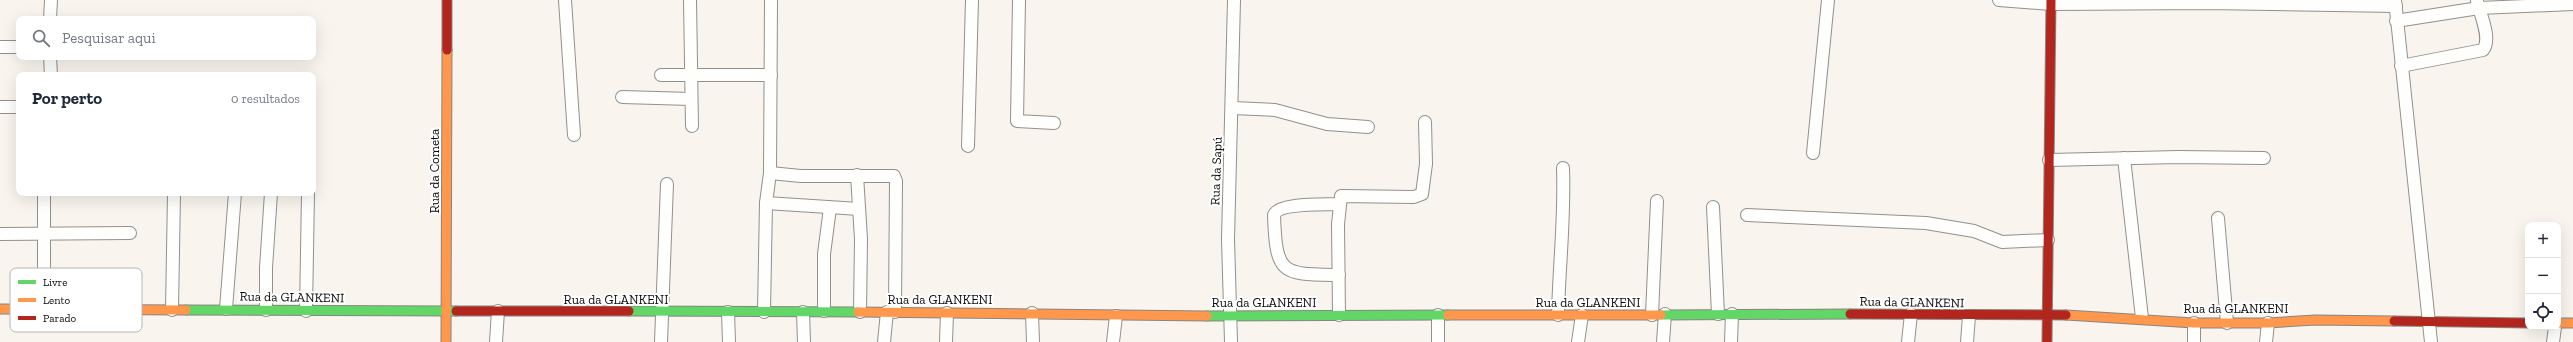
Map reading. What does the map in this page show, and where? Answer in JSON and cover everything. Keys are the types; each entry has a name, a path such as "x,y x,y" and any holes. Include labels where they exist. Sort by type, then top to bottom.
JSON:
{"street":[{"path":"50,16 51,0"},
{"name":"Rua da Cometa","path":"446,342 448,311 447,0"},
{"path":"565,0 574,135"},
{"path":"690,0 692,126"},
{"path":"764,312 766,203 770,173 771,0"},
{"path":"968,146 972,0"},
{"path":"1019,0 1017,121 1054,123"},
{"name":"Rua da Sapú","path":"1230,342 1228,239 1233,108 1234,0"},
{"path":"1813,153 1828,0"},
{"path":"1999,0 2051,2 2208,1 2395,3 2430,321 2431,342"},
{"path":"2047,342 2051,2"},
{"path":"2396,21 2478,4 2573,4"},
{"path":"2402,66 2484,50 2486,45 2485,29 2478,4"},
{"path":"0,47 16,47"},
{"path":"50,60 51,72"},
{"path":"660,75 771,75"},
{"path":"622,97 691,99"},
{"path":"0,107 16,107"},
{"path":"1233,108 1275,110 1327,124 1368,127"},
{"path":"1339,315 1341,196 1344,194 1414,197 1422,194 1426,164 1425,122"},
{"path":"2049,160 2124,158 2264,158"},
{"path":"2124,158 2142,318"},
{"path":"1558,315 1559,260 1564,208 1563,168"},
{"path":"770,173 801,176 894,176 896,179 891,312 884,342"},
{"path":"857,176 861,239 860,312"},
{"path":"661,342 667,184"},
{"path":"43,268 44,196"},
{"path":"172,310 174,196"},
{"path":"226,309 235,196"},
{"path":"266,310 266,268 271,196"},
{"path":"306,311 308,196"},
{"path":"1652,314 1657,202"},
{"path":"766,203 859,209"},
{"path":"1339,275 1297,274 1288,271 1283,265 1275,246 1274,215 1280,209 1297,205 1340,204"},
{"path":"1713,206 1718,314"},
{"path":"824,312 824,254 830,208"},
{"path":"1747,215 1926,223 1974,231 2002,242 2048,240"},
{"path":"2218,218 2227,323"},
{"path":"0,234 130,233"},
{"name":"Rua da GLANKENI","path":"142,310 891,312 1032,313 1116,316 1911,314 1970,316 2047,314 2142,318 2194,323 2268,323 2315,320 2525,323"},
{"path":"496,342 498,311"},
{"path":"728,312 729,342"},
{"path":"803,312 804,342"},
{"path":"946,342 947,313"},
{"path":"1032,313 1033,342"},
{"path":"1664,342 1665,314"},
{"path":"1731,342 1732,314"},
{"path":"1908,342 1911,314"},
{"path":"1438,315 1438,342"},
{"path":"1578,342 1582,315"},
{"path":"1113,342 1116,316"},
{"path":"1967,342 1970,316"},
{"path":"2194,323 2194,342"},
{"path":"2266,342 2268,323"},
{"path":"2561,323 2573,323"},
{"path":"2553,342 2555,330"}],"traffic: fast":[{"path":"186,310 456,311"},
{"path":"629,311 858,312"},
{"path":"1661,315 1850,314"},
{"path":"1207,316 1448,315"}],"traffic: slow":[{"path":"446,342 447,50"},
{"path":"0,309 10,309"},
{"path":"142,310 186,310"},
{"path":"858,312 1207,316"},
{"path":"1448,315 1661,315"},
{"path":"2066,315 2194,323 2268,323 2315,320 2394,321"},
{"path":"2561,323 2573,323"}],"traffic: jam":[{"path":"447,0 447,50"},
{"path":"2047,342 2051,0"},
{"path":"456,311 629,311"},
{"path":"1850,314 2066,315"},
{"path":"2394,321 2525,323"}]}
